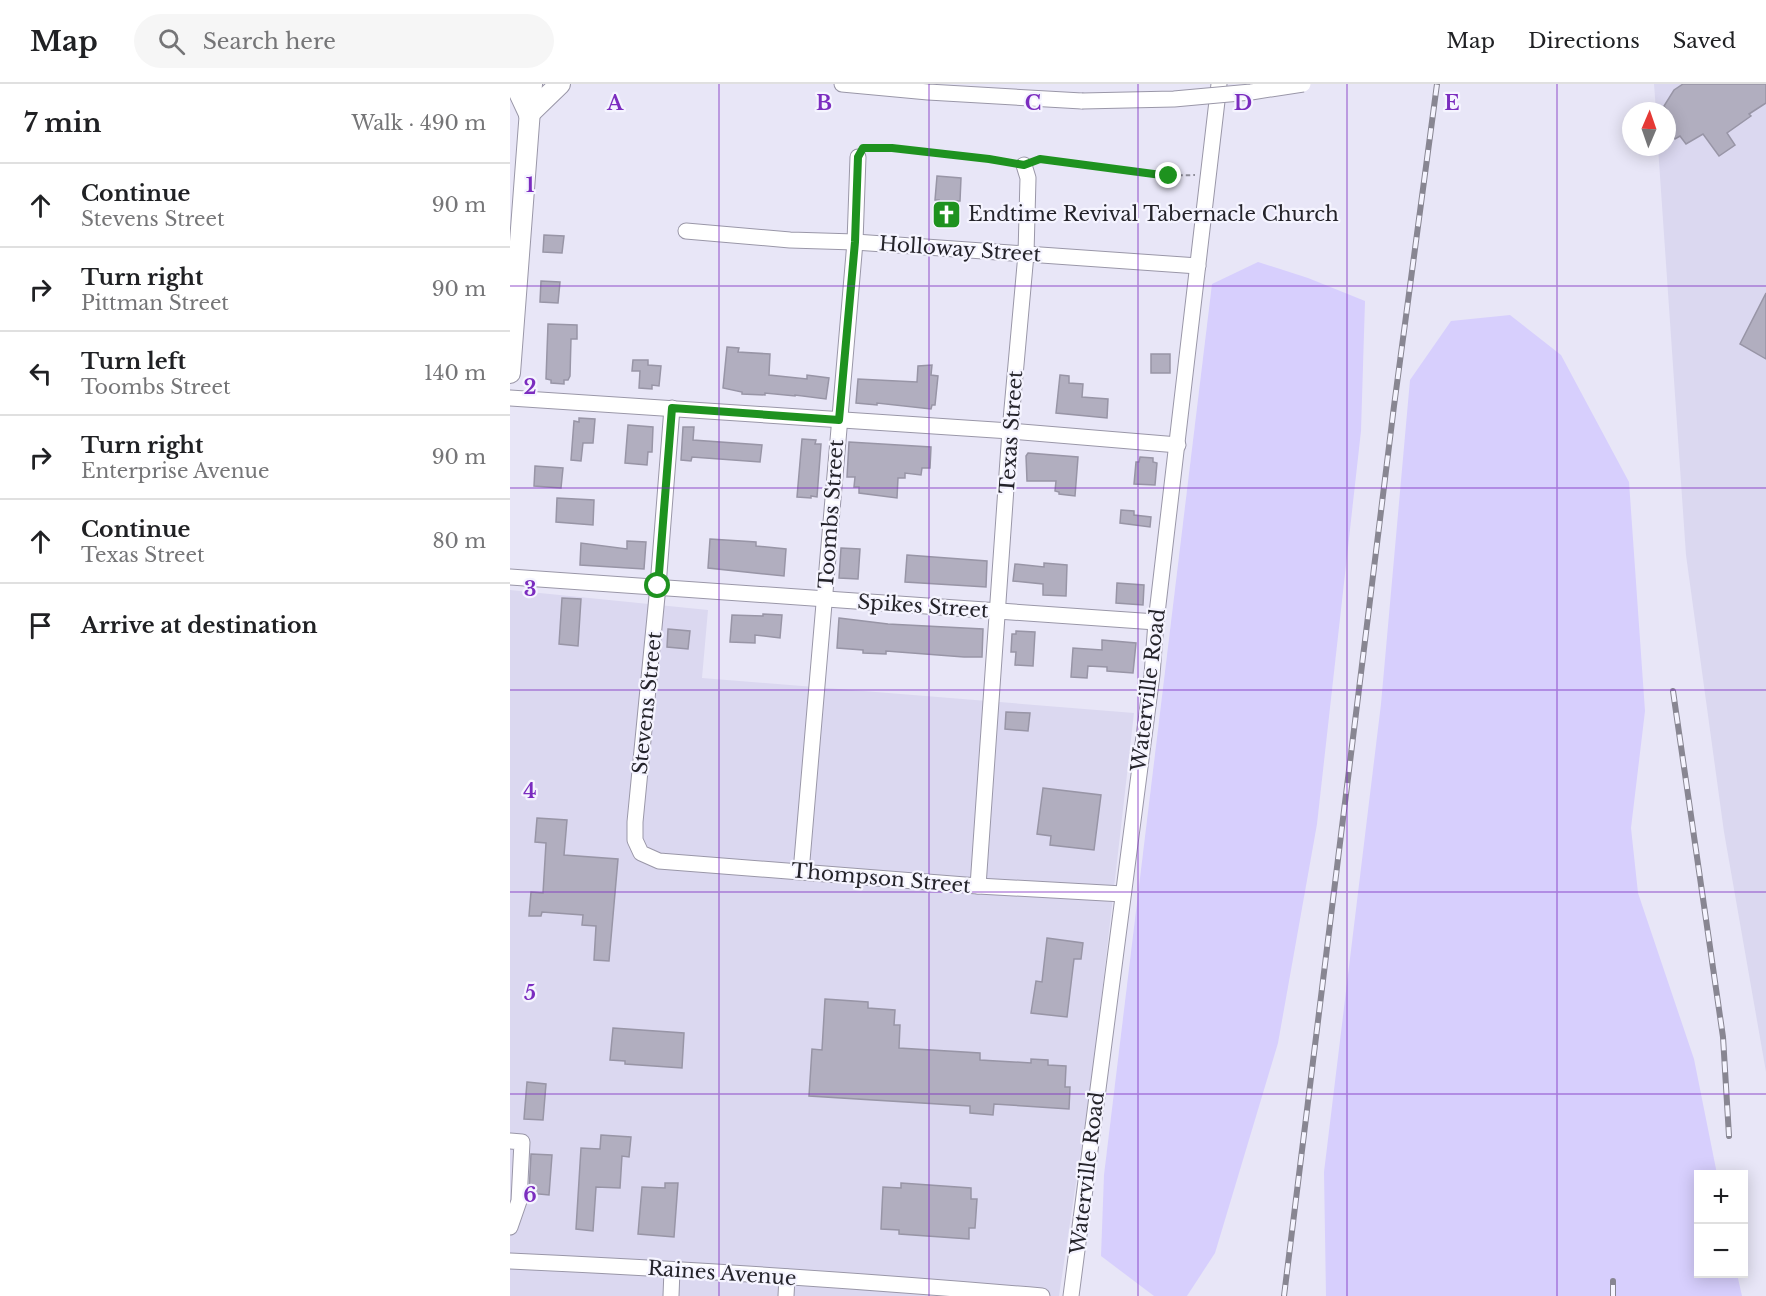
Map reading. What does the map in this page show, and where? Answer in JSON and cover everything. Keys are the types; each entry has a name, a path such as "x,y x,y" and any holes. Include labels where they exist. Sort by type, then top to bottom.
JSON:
{"main road":[{"path":"515,84 529,114"},
{"path":"510,373 515,215 532,84"},
{"path":"529,114 560,84"}],"street":[{"path":"842,84 928,92 1082,101 1174,99 1251,92 1303,84"},
{"name":"Waterville Road","path":"1071,1296 1152,675 1156,622 1219,84"},
{"name":"Toombs Street","path":"801,872 855,242 858,157"},
{"name":"Texas Street","path":"978,886 1010,431 1026,254 1028,177 1024,165"},
{"name":"Holloway Street","path":"686,231 790,240 855,242 1198,266"},
{"path":"510,398 1010,431 1178,446"},
{"name":"Stevens Street","path":"641,853 635,840 635,822 658,586 672,408"},
{"name":"Spikes Street","path":"510,577 1156,622"},
{"name":"Thompson Street","path":"641,853 659,861 978,886 1124,894"},
{"path":"510,1141 522,1142 519,1201 510,1227"},
{"name":"Raines Avenue","path":"510,1262 918,1285 1042,1296"},
{"path":"671,1296 672,1270"},
{"path":"786,1296 787,1277"}],"path":[{"path":"858,157 863,148 892,148 1024,165 1040,159 1169,176 1209,174"}],"shaded area":[{"path":"1654,84 1766,84 1766,1072 1724,832 1686,555 1659,156 1676,156 1676,102 1655,102"},
{"path":"1258,262 1308,278 1365,301 1361,431 1317,824 1278,1043 1215,1253 1187,1296 1154,1296 1101,1256 1104,1175 1212,284"},
{"path":"1510,315 1561,355 1629,482 1645,711 1631,828 1638,893 1694,1059 1716,1170 1694,1170 1694,1278 1738,1278 1742,1296 1326,1296 1324,1172 1381,704 1410,380 1451,321"},
{"path":"510,590 708,610 702,678 1134,713 1094,1063 1059,1296 510,1296"}],"building":[{"path":"1683,84 1766,84 1766,103 1727,133 1735,145 1719,156 1703,134 1686,144 1680,136 1676,138 1676,102 1666,102 1674,90"},
{"name":"Endtime Revival Tabernacle Church","path":"937,176 961,178 960,201 956,201 954,227 937,226 939,200 935,200"},
{"path":"544,235 564,236 562,253 543,252"},
{"path":"541,281 560,282 558,303 540,302"},
{"path":"1766,293 1766,359 1740,344"},
{"path":"548,324 577,325 577,339 571,339 570,376 568,380 564,380 564,384 551,383 551,380 546,379"},
{"path":"727,347 739,348 738,352 770,354 769,375 807,379 807,375 829,378 826,399 765,393 765,395 742,394 742,392 723,388"},
{"path":"1151,354 1170,354 1170,373 1151,373"},
{"path":"633,360 648,360 648,365 661,366 659,386 652,385 652,389 639,388 640,371 632,371"},
{"path":"932,365 931,375 938,376 935,405 932,405 931,409 856,403 858,379 917,382 918,366"},
{"path":"1060,375 1069,376 1069,383 1083,384 1082,397 1108,399 1107,418 1056,413"},
{"path":"579,418 595,419 593,443 583,443 581,461 571,460 574,421 579,422"},
{"path":"628,425 653,427 652,452 648,452 647,465 625,463"},
{"path":"683,427 694,427 693,440 762,445 760,462 692,457 691,461 681,460"},
{"path":"802,439 816,440 815,444 821,444 817,497 797,497"},
{"path":"849,442 931,447 930,468 922,468 921,475 905,473 905,478 898,478 897,498 859,493 859,487 854,487 855,477 847,477"},
{"path":"1028,453 1078,457 1075,496 1059,494 1055,491 1056,481 1027,481 1026,456"},
{"path":"1140,457 1153,458 1153,462 1157,463 1155,485 1134,484 1136,462 1139,462"},
{"path":"535,466 563,468 561,488 534,486"},
{"path":"557,498 594,500 593,525 556,522"},
{"path":"1121,510 1134,511 1134,515 1151,517 1150,527 1120,523"},
{"path":"710,539 756,542 756,546 786,549 784,576 708,568"},
{"path":"627,541 646,542 644,569 580,565 581,543 627,549"},
{"path":"841,548 860,549 858,579 839,578"},
{"path":"907,555 987,561 986,587 905,582"},
{"path":"1044,563 1067,565 1066,596 1043,595 1043,584 1013,581 1015,564 1044,567"},
{"path":"1117,583 1144,585 1143,605 1116,603"},
{"path":"562,598 581,599 578,646 559,644"},
{"path":"763,614 782,615 780,638 755,635 755,643 730,642 732,615 763,616"},
{"path":"839,618 888,624 983,629 982,657 886,651 886,654 863,653 863,650 837,648"},
{"path":"668,629 690,631 688,649 667,647"},
{"path":"1016,631 1035,632 1033,666 1015,665 1016,652 1011,652 1012,634 1016,634"},
{"path":"1102,640 1136,643 1133,673 1107,671 1107,667 1088,666 1087,678 1071,677 1073,648 1102,650"},
{"path":"1006,712 1030,713 1028,731 1005,729"},
{"path":"1043,788 1101,795 1094,850 1050,845 1051,836 1037,834"},
{"path":"537,818 567,820 564,855 618,859 609,961 594,960 596,926 582,925 583,915 542,912 541,916 529,916 531,892 543,893 546,843 535,842"},
{"path":"1047,938 1083,943 1081,959 1074,959 1067,1017 1031,1013 1036,981 1042,982"},
{"path":"825,999 868,1002 868,1008 895,1010 894,1025 900,1025 899,1048 980,1053 980,1060 1031,1063 1031,1059 1048,1060 1048,1065 1066,1066 1065,1087 1070,1087 1069,1109 994,1104 993,1115 970,1113 970,1106 809,1096 812,1049 822,1050"},
{"path":"613,1028 684,1033 682,1068 625,1064 625,1061 610,1060"},
{"path":"527,1082 546,1084 543,1120 524,1119"},
{"path":"601,1135 631,1137 629,1157 622,1156 620,1188 596,1187 593,1231 576,1229 581,1148 600,1149"},
{"path":"531,1154 552,1155 549,1195 529,1193"},
{"path":"665,1183 678,1183 674,1237 638,1234 642,1187 665,1188"},
{"path":"901,1183 971,1188 971,1199 977,1199 975,1228 969,1228 969,1239 899,1234 899,1230 881,1229 883,1187 901,1188"}],"railway":[{"path":"1284,1296 1394,406 1437,84"},
{"path":"1673,691 1723,1037 1729,1136"},
{"path":"1613,1281 1613,1296"}],"place":[{"name":"Endtime Revival Tabernacle Church","path":"947,214"}],"route":[{"path":"658,586 672,408 839,420 855,242 858,157 863,148 892,148 1024,165 1040,159 1169,176"}]}
